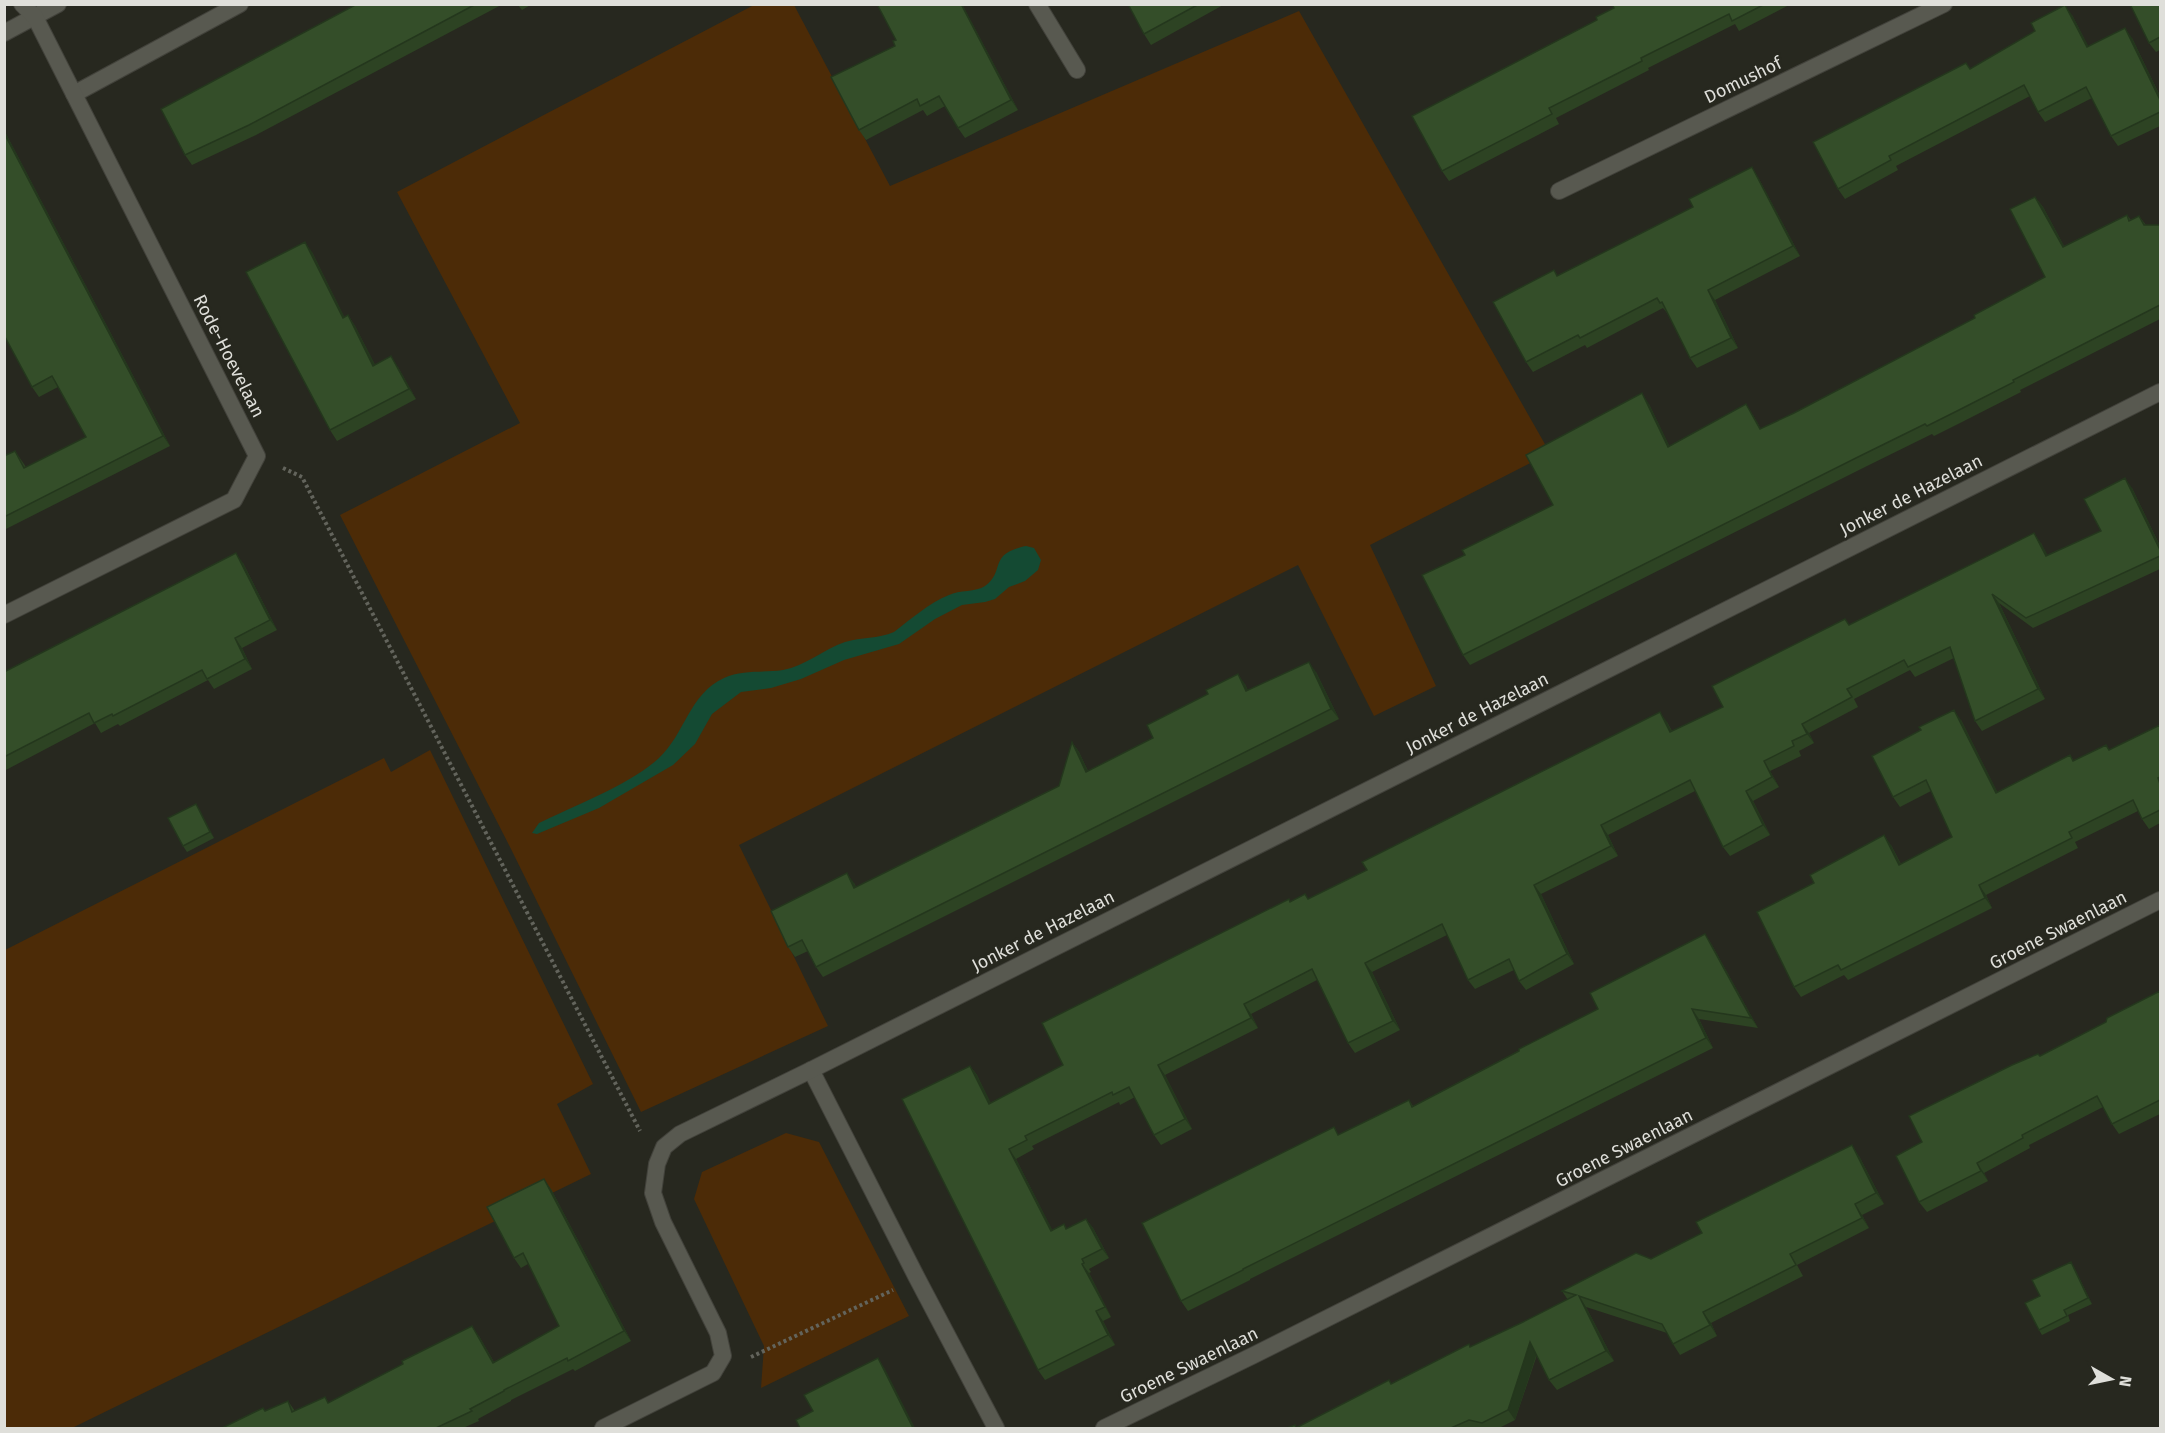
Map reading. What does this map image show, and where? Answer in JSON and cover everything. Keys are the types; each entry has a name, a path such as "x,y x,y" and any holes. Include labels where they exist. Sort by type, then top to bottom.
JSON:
{"street":[{"name":"Rode-Hoevelaan","path":"4,615 234,500 257,456 35,17 22,4"},
{"path":"4,33 58,4"},
{"path":"74,94 240,4"},
{"path":"1037,4 1077,70"},
{"name":"Domushof","path":"1559,191 1944,4"},
{"name":"Jonker de Hazelaan","path":"657,1164 664,1147 680,1134 2160,392"},
{"name":"Groene Swaenlaan","path":"1104,1428 1263,1351 2160,900"},
{"path":"811,1070 996,1428"},
{"path":"603,1428 713,1373 723,1356 718,1333 663,1222 653,1193 657,1164"}],"path":[{"path":"302,477 657,1164"},
{"path":"723,1356 754,1357 917,1278"}],"shaded area":[{"path":"754,5 794,5 890,186 1299,11 1550,453 1370,545 1436,686 1374,716 1298,565 739,845 828,1026 641,1112 510,847 340,515 520,423 397,192"},
{"path":"1026,546 1034,548 1041,560 1038,570 1025,581 1009,587 995,599 962,605 935,619 899,644 844,660 801,679 771,688 741,692 712,714 695,744 673,765 599,808 537,834 532,833 539,823 602,794 647,768 668,748 703,694 724,678 738,673 791,668 845,642 894,632 934,602 953,593 985,586 995,575 1001,558 1014,549"},
{"path":"430,750 593,1084 557,1104 591,1174 72,1428 5,1428 5,950 384,758 391,772"},
{"path":"786,1133 819,1142 909,1316 761,1388 764,1346 694,1199 702,1172"}],"building":[{"path":"357,4 476,4 249,125 185,155 161,109"},
{"path":"877,4 961,4 1011,100 958,128 939,96 920,106 917,99 859,130 831,77 895,46 893,41 896,40"},
{"path":"1128,4 1199,4 1144,34"},
{"path":"1612,4 1765,4 1732,21 1729,14 1641,58 1642,61 1549,108 1552,114 1442,171 1412,116 1597,20 1596,17 1614,8"},
{"path":"2130,4 2160,4 2160,37 2149,43"},
{"path":"2065,5 2087,47 2125,28 2160,100 2160,112 2111,136 2086,87 2038,112 2024,85 1889,156 1891,160 1838,189 1813,142 1966,63 1970,69 2035,31 2031,23"},
{"path":"4,133 163,436 4,517 4,456 15,451 24,468 86,437 52,376 32,387 4,335"},
{"path":"1752,167 1793,246 1708,290 1731,338 1690,358 1662,302 1660,303 1657,298 1580,338 1578,335 1526,362 1493,302 1554,270 1557,276 1693,207 1689,199"},
{"path":"2035,197 2063,247 2127,215 2129,221 2139,216 2144,225 2160,225 2160,305 1957,411 1858,457 1463,655 1422,575 1465,555 1462,550 1553,505 1526,455 1642,393 1668,447 1746,404 1760,429 1794,413 1975,318 1974,315 2045,277 2010,209"},
{"path":"305,242 343,318 348,315 373,366 391,356 409,389 330,430 246,272"},
{"path":"2125,478 2160,550 2160,556 2026,618 1992,594 2038,689 1975,721 1950,647 1908,667 1904,660 1847,689 1852,697 1802,724 1807,734 1792,741 1794,746 1764,761 1772,777 1746,791 1763,825 1723,847 1690,780 1601,825 1611,846 1534,885 1567,954 1519,981 1509,959 1468,980 1442,924 1365,963 1393,1021 1348,1043 1312,969 1244,1004 1251,1018 1158,1065 1185,1119 1154,1135 1129,1087 1113,1095 1112,1092 1025,1136 1027,1140 1009,1149 1051,1231 1064,1224 1066,1229 1086,1219 1102,1249 1082,1259 1084,1263 1082,1264 1105,1307 1096,1311 1108,1335 1038,1370 902,1099 970,1066 989,1104 1063,1065 1042,1023 1289,899 1290,902 1305,894 1308,899 1367,870 1362,862 1660,712 1670,732 1723,707 1712,686 1845,619 1849,625 2034,533 2046,556 2101,531 2084,499"},
{"path":"236,553 270,620 235,638 245,659 207,679 202,670 113,716 112,714 94,723 89,713 4,757 4,672"},
{"path":"1309,662 1331,709 816,967 802,940 788,947 771,911 847,873 854,888 1059,786 1072,742 1086,772 1153,738 1147,725 1208,694 1206,690 1238,674 1246,691"},
{"path":"1954,710 1996,793 2070,755 2073,761 2106,745 2109,750 2160,725 2160,777 2158,778 2160,810 2142,819 2133,800 2069,832 2072,838 1979,885 1985,898 1841,970 1838,965 1794,987 1757,912 1814,883 1810,875 1884,835 1899,865 1952,837 1926,780 1893,797 1872,756 1921,730 1919,727"},
{"path":"196,804 210,832 183,846 168,818"},
{"path":"1705,934 1751,1018 1692,1009 1706,1038 1181,1301 1142,1223 1334,1127 1338,1135 1409,1100 1412,1107 1598,1009 1590,993"},
{"path":"2160,991 2160,1100 2112,1124 2097,1096 2022,1135 2023,1138 1977,1163 1981,1171 1919,1202 1896,1156 1922,1142 1909,1116 2012,1065 2038,1054 2040,1056"},
{"path":"1852,1145 1876,1193 1855,1204 1862,1218 1790,1254 1796,1265 1703,1312 1710,1325 1673,1344 1662,1324 1579,1296 1606,1351 1549,1380 1530,1342 1508,1410 1482,1423 1469,1420 1451,1428 1296,1428 1389,1380 1391,1384 1469,1344 1470,1347 1576,1295 1562,1291 1636,1253 1651,1259 1702,1233 1696,1222"},
{"path":"544,1179 624,1331 568,1361 567,1358 504,1390 470,1409 472,1411 436,1428 222,1428 263,1408 265,1411 288,1401 292,1412 325,1397 328,1403 403,1364 402,1361 472,1326 493,1363 559,1326 523,1253 514,1258 487,1207"},
{"path":"2071,1262 2088,1298 2064,1310 2067,1316 2039,1330 2025,1303 2040,1296 2032,1280"},
{"path":"878,1358 913,1428 800,1428 796,1420 813,1411 804,1395"}]}
